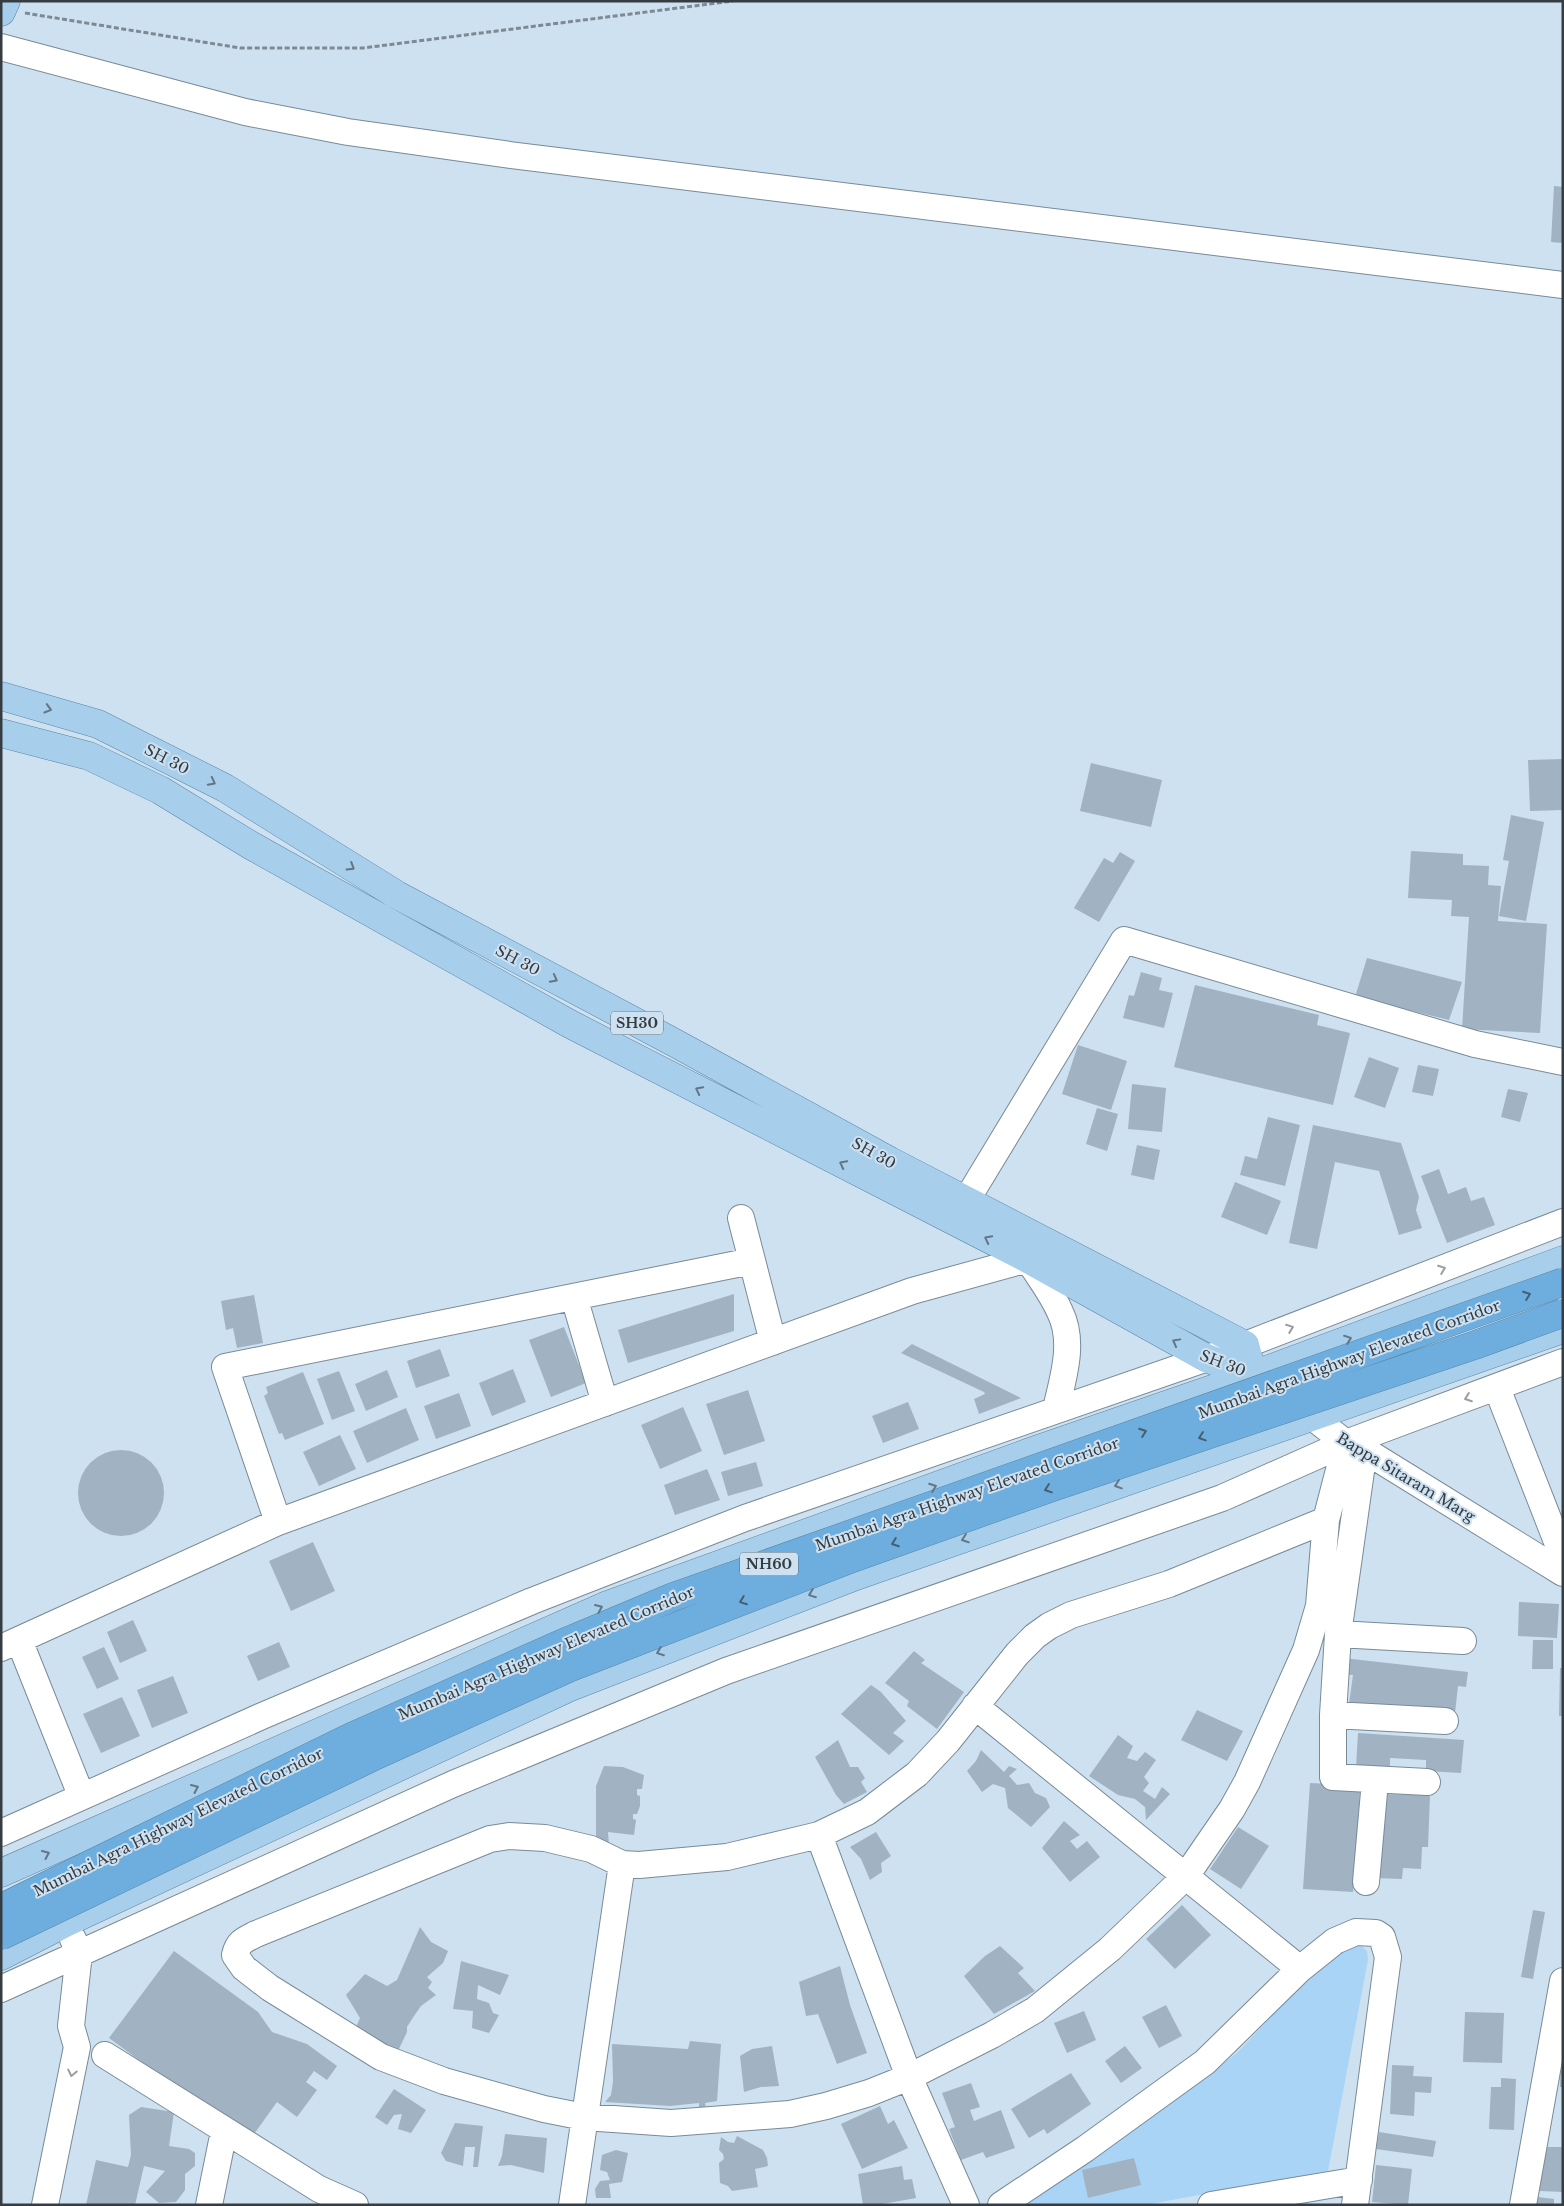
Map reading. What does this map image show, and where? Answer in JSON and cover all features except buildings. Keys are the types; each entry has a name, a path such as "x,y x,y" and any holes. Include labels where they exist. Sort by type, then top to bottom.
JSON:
{"highway":[{"name":"Mumbai Agra Highway Elevated Corridor","path":"1,1908 351,1737 563,1643 673,1597 1563,1282"},
{"name":"Mumbai Agra Highway Elevated Corridor","path":"1,1936 379,1754 569,1668 863,1554 1050,1488 1476,1345 1563,1313"}],"main road":[{"name":"SH 30","path":"1,696 98,724 225,788 397,895 966,1202 1028,1247 1206,1358 1253,1374"},
{"name":"SH 30","path":"1,732 89,756 160,790 252,846 570,1024 1028,1247 1244,1345 1253,1374"},
{"path":"102,763 118,734"},
{"path":"1,1873 605,1606 1021,1455 1253,1374 1563,1260"},
{"path":"1,1956 65,1923 568,1688 856,1576 1563,1329"}],"street":[{"path":"1,47 246,112 348,132 519,156 1563,284"},
{"path":"966,1202 1124,940 1476,1044 1563,1062"},
{"path":"741,1218 773,1342"},
{"path":"1,1832 81,1795 532,1601 746,1518 1244,1345 1563,1222"},
{"path":"81,1795 10,1644 278,1522 1028,1247 1061,1312 1068,1339 1056,1409"},
{"path":"278,1522 225,1367 752,1261"},
{"path":"574,1297 606,1403"},
{"path":"1,1989 453,1784 726,1671 1222,1498 1355,1447 1563,1362"},
{"name":"Bappa Sitaram Marg","path":"1253,1374 1355,1447 1563,1573"},
{"path":"1497,1388 1563,1558"},
{"path":"1326,1520 1169,1584 1071,1615 1049,1626 1035,1636 1017,1654 948,1741 917,1774 867,1812 819,1835 704,1861 622,1864 591,1849 562,1840 528,1836 490,1840 256,1934 240,1942 235,1955 244,1968 270,1988 381,2057 444,2081 544,2109 584,2117 671,2123 790,2114 826,2106 869,2093 909,2077 992,2035 1035,2010 1110,1950 1186,1876 1232,1809 1247,1782 1296,1676 1319,1606 1326,1520 1355,1447"},
{"path":"1355,1447 1338,1634 1333,1715 1333,1777 1375,1781 1427,1782"},
{"path":"1338,1634 1463,1641"},
{"path":"975,1706 1300,1968"},
{"path":"1333,1715 1445,1721"},
{"path":"1366,1882 1375,1781"},
{"path":"819,1835 909,2077 966,2205"},
{"path":"572,2205 622,1864"},
{"path":"45,2205 77,2047 71,2026 79,1953 65,1923"},
{"path":"1001,2205 1085,2150 1205,2062 1300,1968 1335,1941 1356,1932 1376,1933 1382,1937 1386,1946 1388,1972 1357,2192 1211,2205"},
{"path":"1523,2205 1563,1981"},
{"path":"27,2205 60,2044 71,2026"},
{"path":"105,2055 224,2131 319,2188 355,2205"},
{"path":"208,2205 224,2131"}],"path":[{"path":"3,7 240,48 363,48 733,1"}],"shaded area":[{"path":"1359,1944 1367,1951 1368,1960 1328,2171 1145,2205 1014,2205 1177,2099 1238,2052 1337,1947"}]}
